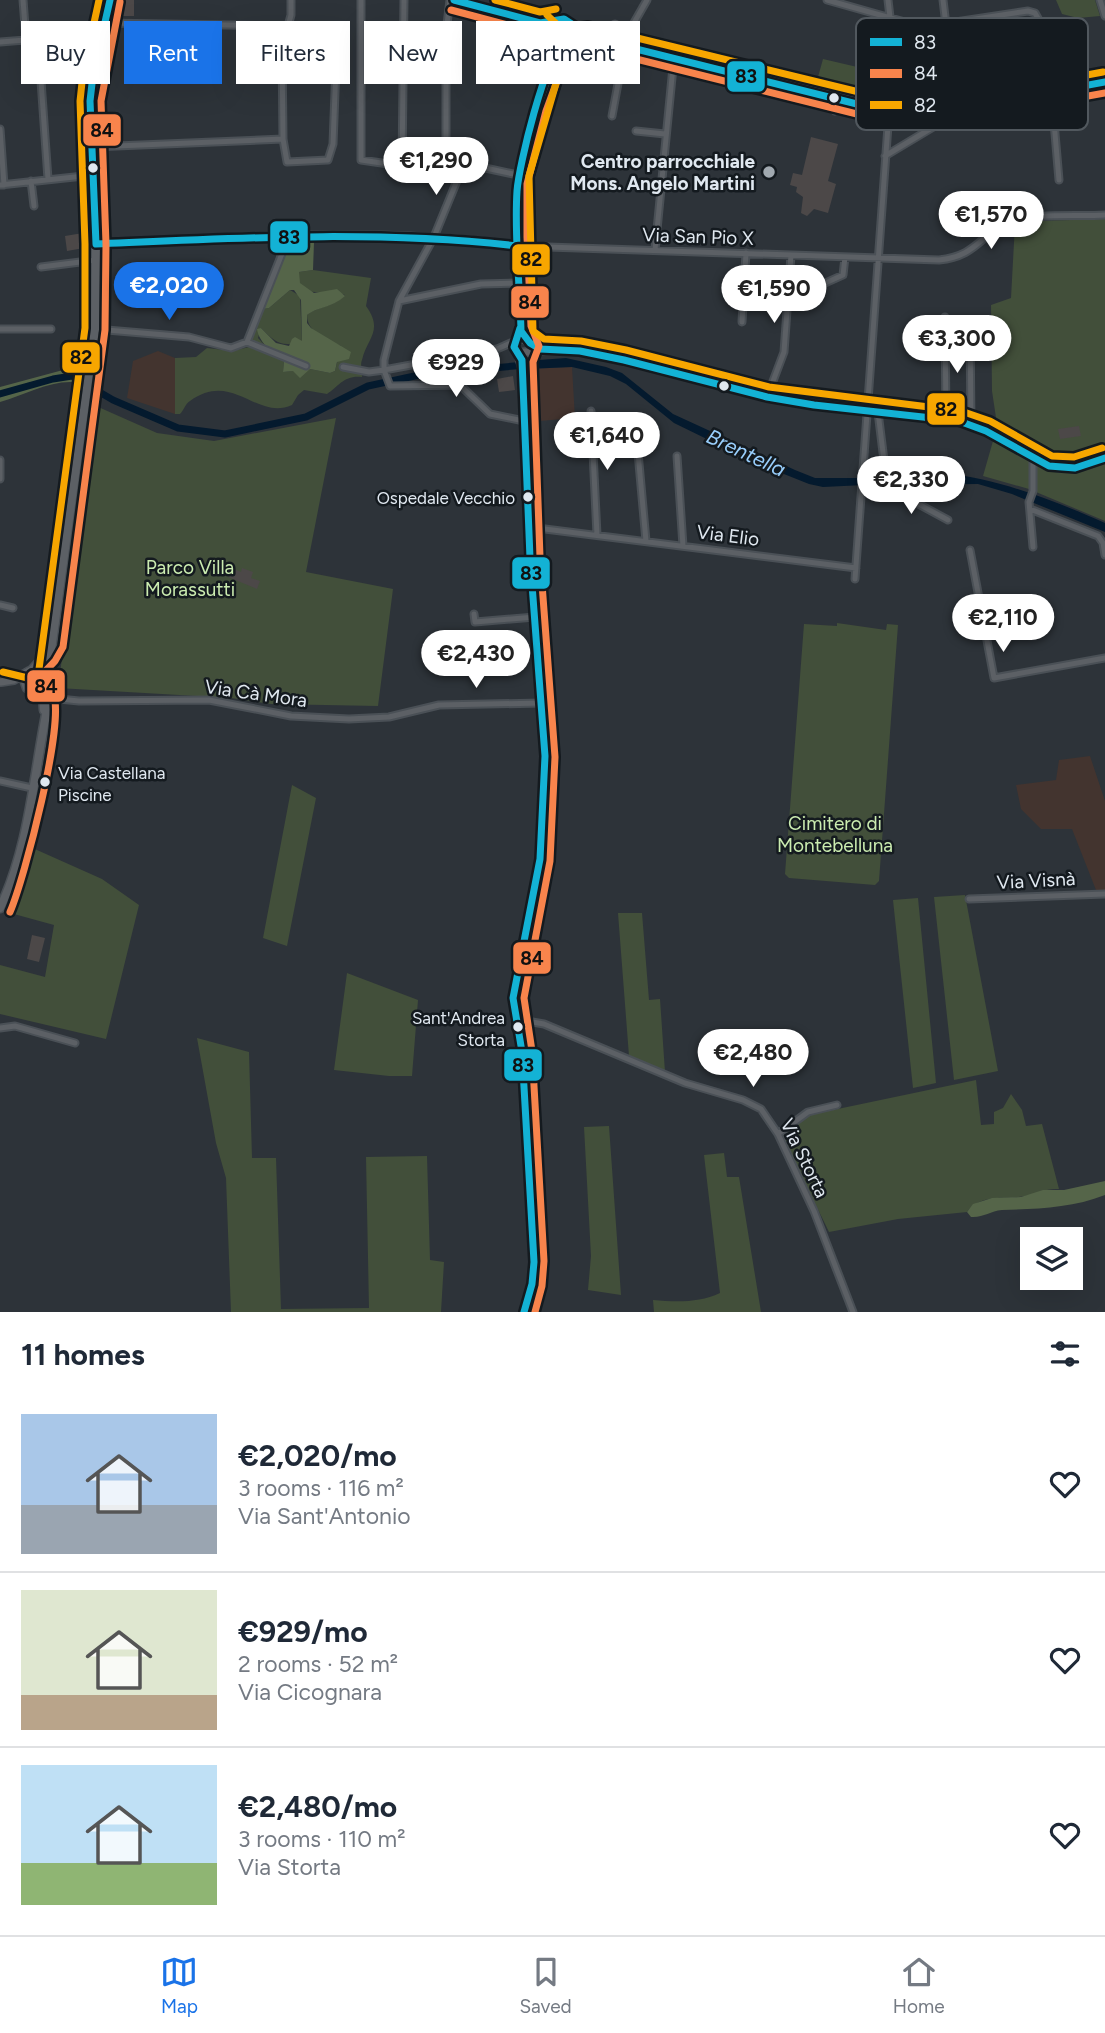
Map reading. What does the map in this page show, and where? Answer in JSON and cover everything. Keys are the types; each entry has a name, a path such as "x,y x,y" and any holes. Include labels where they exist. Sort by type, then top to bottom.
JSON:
{"main road":[{"path":"106,21 110,0"},
{"path":"452,0 533,21"},
{"path":"640,48 856,102"},
{"path":"1088,85 1105,81"},
{"path":"0,908 16,866 49,698 47,681 95,330 96,244 90,101 93,84"},
{"path":"43,723 43,699 32,691 24,679 46,658 53,645"},
{"path":"31,671 42,671 47,681"},
{"path":"32,691 41,691 47,681"}],"street":[{"path":"23,0 25,21"},
{"path":"289,21 290,0"},
{"path":"361,0 361,160 402,166 488,167 518,175"},
{"path":"402,166 404,0"},
{"path":"446,167 446,32 452,0"},
{"path":"635,21 647,0"},
{"path":"888,0 890,17"},
{"path":"943,0 945,18"},
{"path":"1100,0 1105,16"},
{"path":"828,1 893,18"},
{"path":"986,18 1020,12 1035,13 1038,18"},
{"path":"110,23 236,25"},
{"path":"0,42 21,40"},
{"path":"655,250 674,57"},
{"path":"41,84 48,179"},
{"path":"283,84 287,162 328,160 333,144 335,84"},
{"path":"524,1312 532,1284 534,1262 522,1052 513,998 540,859 545,756 529,527 522,356 514,347 520,327 518,175 546,84"},
{"path":"612,116 618,84"},
{"path":"835,111 838,97"},
{"path":"0,129 2,185 93,175"},
{"path":"855,579 887,130"},
{"path":"885,156 929,130"},
{"path":"1055,130 1059,180"},
{"path":"636,131 665,134"},
{"path":"92,147 284,139"},
{"path":"463,166 434,237 399,301 384,360 384,370 388,384 393,387 460,385 489,414 524,421"},
{"path":"31,181 34,206"},
{"name":"Via San Pio X","path":"518,246 948,259 965,254 1009,223 1029,219 1105,215"},
{"path":"96,244 289,236 434,237 518,246"},
{"path":"247,342 289,236"},
{"path":"742,322 746,254"},
{"path":"768,397 784,352 792,255"},
{"path":"790,304 801,294 843,275 845,257"},
{"path":"41,267 96,260"},
{"path":"399,301 481,284 519,284"},
{"path":"945,317 946,419"},
{"path":"970,325 971,424"},
{"path":"520,327 529,348 522,356"},
{"path":"0,329 51,329"},
{"path":"95,330 189,337 231,348 247,342 306,366"},
{"path":"343,367 369,372 384,370 497,349 516,341 527,340 538,348 579,351 624,360 768,397 971,424 1033,458 1060,468 1074,468 1105,458"},
{"path":"497,349 522,356 548,350"},
{"path":"591,411 597,535"},
{"path":"878,412 887,486 948,520"},
{"path":"635,419 646,541"},
{"path":"677,456 683,546"},
{"path":"1033,458 1033,491 1029,501 1033,547"},
{"path":"0,460 0,479"},
{"path":"1030,509 1098,536 1103,542 1105,555"},
{"name":"Via Elio","path":"529,527 856,568"},
{"path":"970,551 994,677 1105,658"},
{"path":"0,605 13,608"},
{"path":"474,614 475,622 535,617"},
{"path":"1,682 14,680 31,671"},
{"path":"1,682 32,691"},
{"name":"Via Cà Mora","path":"49,698 79,701 209,700 291,716 349,719 389,717 465,703 542,704"},
{"path":"0,781 32,788"},
{"name":"Via Visnà","path":"969,899 1105,894"},
{"name":"Via Storta","path":"515,1019 544,1024 685,1083 751,1102 764,1112 778,1134 837,1265 853,1312"},
{"path":"0,1028 15,1026 75,1043"},
{"path":"778,1134 808,1112 836,1105"}],"shaded area":[{"path":"158,351 175,358 175,414 127,398 133,361"},
{"path":"572,367 575,418 528,422 526,369"},
{"path":"1090,756 1105,801 1105,890 1096,890 1072,829 1041,829 1021,809 1016,785 1056,780 1059,760"}],"green space":[{"path":"1056,0 1095,0 1100,16 1078,18 1062,14"},
{"path":"823,59 856,67 856,93 823,85 824,79 818,77"},
{"path":"1105,219 1105,455 1074,463 1061,462 1037,454 998,431 992,391 991,305 1011,298 1015,224"},
{"path":"280,242 314,242 313,270 299,272 300,283 314,293 337,289 345,296 307,315 307,323 311,328 351,352 349,359 337,362 335,371 330,373 310,369 300,378 293,371 283,372 284,361 267,347 258,334 257,329 261,328 276,343 289,346 295,337 302,341 301,300 294,290 290,290 269,308 263,309"},
{"path":"313,270 371,278 366,306 374,328 361,362 362,377 346,379 327,394 304,390 292,405 279,408 267,407 232,393 205,393 188,402 180,414 175,414 175,358 196,357 207,348 233,351 249,347 263,309 269,308 290,290 300,296 302,341 280,343 261,328 258,338 284,361 283,372 310,369 330,373 335,371 341,346 314,331 307,315 335,303 345,295 306,290 297,278 299,272"},
{"path":"63,370 87,374 86,384 53,384 0,402 0,387"},
{"name":"Parco Villa Morassutti","path":"96,406 157,433 214,441 336,418 306,572 393,589 378,706 271,704 231,698 58,688"},
{"path":"993,441 1030,461 1029,489 983,476"},
{"path":"1105,463 1105,521 1036,492 1036,464 1054,470 1070,471"},
{"name":"Cimitero di Montebelluna","path":"837,623 886,630 887,624 898,625 879,881 875,885 789,878 785,874 804,624 837,626"},
{"path":"292,785 316,798 287,946 263,938"},
{"path":"28,846 102,879 139,905 106,1039 0,1014 0,965 45,977 54,925 3,911 14,894"},
{"path":"965,895 998,1071 954,1080 934,897"},
{"path":"918,898 936,1083 913,1088 893,900"},
{"path":"618,913 642,913 649,1000 660,999 665,1072 629,1056"},
{"path":"347,973 418,1000 412,1076 334,1070"},
{"path":"197,1038 249,1052 252,1158 276,1158 281,1309 369,1308 366,1157 427,1156 430,1260 444,1262 441,1312 231,1312 226,1178 216,1143"},
{"path":"976,1080 981,1125 994,1124 994,1112 1003,1108 1011,1094 1022,1110 1026,1126 1042,1124 1059,1189 986,1200 967,1212 898,1219 829,1232 782,1136 809,1115"},
{"path":"609,1126 621,1295 588,1290 591,1256 584,1127"},
{"path":"724,1153 727,1177 739,1177 761,1312 654,1312 653,1300 696,1300 720,1293 704,1155"},
{"path":"1105,1181 1105,1195 1080,1203 1002,1210 975,1217 971,1217 967,1212 973,1204 992,1198 1021,1197 1043,1190 1064,1190"}],"water":[{"path":"566,358 622,373 673,414 815,478 884,478 885,484 823,487 809,484 754,462 674,423 626,384 610,376 572,367 526,369 526,361"},
{"path":"939,472 984,480 1044,498 1105,523 1105,532 1012,494 978,484 892,485 891,474"}],"building":[{"path":"118,0 134,0 134,16 119,16"},
{"path":"811,137 838,144 828,181 836,184 828,213 814,209 807,216 801,213 803,197 796,192 797,187 790,185 793,173 802,175"},
{"path":"83,233 84,248 67,251 65,236"},
{"path":"513,376 515,390 499,392 497,379"},
{"path":"1079,426 1081,436 1060,439 1058,429"},
{"path":"232,568 241,572 242,568 253,572 251,578 260,581 257,589 228,577"},
{"path":"32,935 45,938 39,962 27,959"}],"waterway":[{"name":"Brentella","path":"0,394 72,376 113,400 178,428 225,434 306,417 368,386 424,374 526,365"}],"transit line":[{"name":"82","path":"3,672 36,680 39,669 85,328 80,101 83,73 99,0"},
{"name":"83","path":"110,0 93,75 90,101 96,244 360,237 518,246"},
{"name":"83","path":"454,0 533,21"},
{"name":"82","path":"495,0 540,12 556,9"},
{"name":"84","path":"10,912 33,836 49,766 54,735 53,693 36,681 55,661 63,647 105,330 106,244 101,101 120,2"},
{"name":"84","path":"451,10 493,21"},
{"name":"82","path":"547,15 563,30 588,26 856,91"},
{"name":"83","path":"552,21 567,21"},
{"name":"83","path":"856,104 588,37 566,39 556,52 541,89 519,178 516,226 521,331 530,343 540,349 580,351 624,360 767,397 814,405 959,421 986,431 1049,466 1075,468 1105,458"},
{"name":"84","path":"535,1312 542,1286 544,1261 532,1051 524,998 550,861 555,757 540,557 533,362 539,346 531,326 527,184 546,111 567,54 572,48 584,46 856,114"},
{"name":"82","path":"1088,75 1103,72"},
{"name":"83","path":"1088,85 1105,82"},
{"name":"82","path":"556,84 529,176 533,331 544,339 581,341 626,350 769,387 961,411 990,421 1052,456 1074,457 1102,448"},
{"name":"84","path":"1088,96 1105,93"},
{"name":"83","path":"520,328 514,347 522,360 530,558 545,756 540,859 513,998 522,1052 534,1262 532,1284 524,1312"}],"place":[{"name":"Centro parrocchiale Mons. Angelo Martini","path":"769,172"},
{"name":"Ospedale Vecchio","path":"528,497"},
{"name":"Via Castellana Piscine","path":"45,782"},
{"name":"Sant'Andrea Storta","path":"518,1027"}]}
